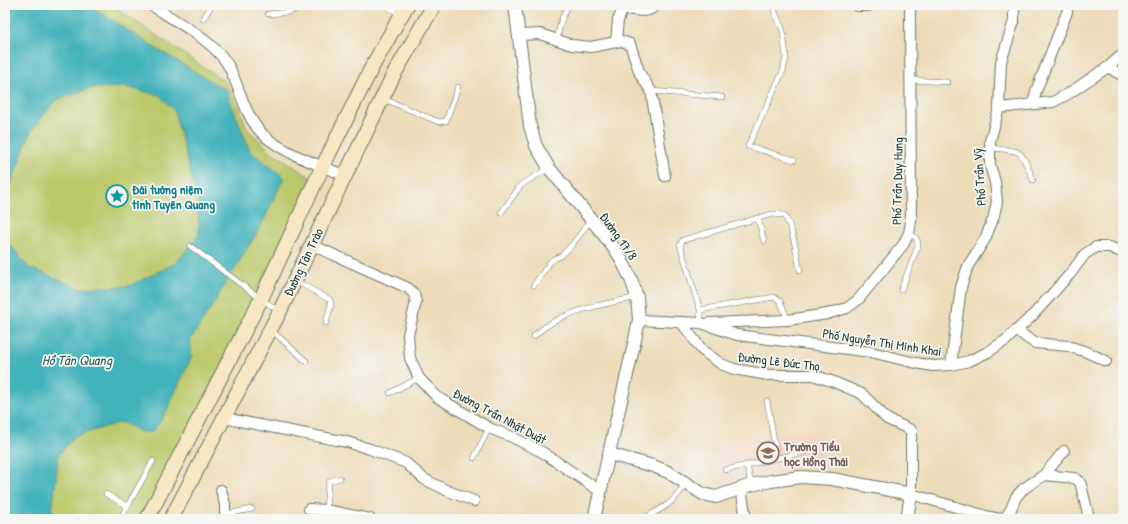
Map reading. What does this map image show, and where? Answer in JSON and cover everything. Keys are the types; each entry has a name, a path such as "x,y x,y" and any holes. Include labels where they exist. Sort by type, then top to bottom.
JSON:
{"main road":[{"name":"Đường Tân Trào","path":"171,519 280,311 393,76 434,5"},
{"name":"Đường Tân Trào","path":"147,519 261,300 372,65 404,10"}],"street":[{"path":"151,5 204,40 217,52 227,64 246,108 258,128 269,139 288,151 346,176"},
{"name":"Đường 17/8","path":"515,5 530,126 536,146 549,168 619,255 631,279 637,297 639,320 594,519"},
{"path":"616,42 618,20 622,11 647,11 655,5"},
{"path":"858,5 868,5"},
{"name":"Phố Trần Duy Hưng","path":"701,323 788,320 826,314 847,308 858,300 903,245 909,233 911,222 910,5"},
{"name":"Phố Trần Vỹ","path":"951,365 961,286 968,266 986,239 994,219 996,202 995,182 990,164 989,148 1000,108 1001,62 1013,26 1014,5"},
{"path":"1034,104 1036,91 1067,12"},
{"path":"519,35 540,34 572,45 591,47 621,41 630,44 640,74 651,91 665,176"},
{"path":"1000,108 1053,102 1068,94 1108,67 1123,54"},
{"path":"1108,67 1123,76"},
{"name":"Đường Trần Nhật Duật","path":"312,245 408,288 414,294 416,302 408,335 410,358 419,378 437,397 489,428 512,437 542,452 600,491"},
{"name":"Phố Nguyễn Thị Minh Khai","path":"639,320 701,323 737,335 871,352 933,366 951,365 969,361 988,352 1006,340 1070,274 1085,254 1096,247 1110,247 1123,253"},
{"name":"Đường Lê Đức Thọ","path":"681,322 702,350 721,364 748,372 768,375 813,375 834,382 862,394 887,419 911,430 911,494"},
{"path":"1017,330 1035,343 1068,346 1084,351 1106,361"},
{"path":"224,418 348,442 384,454 406,464 424,479 448,491 474,501"},
{"path":"609,454 653,466 668,472 703,494 716,496 771,481 801,477 840,480 911,494 1000,519 1006,517 1016,497 1023,489 1044,474 1064,451"},
{"path":"1044,474 1074,478 1079,481 1088,514 1091,519"},
{"path":"746,487 746,519"},
{"path":"222,490 226,516"},
{"path":"906,519 911,494"},
{"path":"309,509 326,510 370,519"}],"lane":[{"path":"203,19 212,5"},
{"path":"268,14 289,12 307,5"},
{"path":"384,5 404,10"},
{"path":"557,39 561,21 568,5"},
{"path":"772,5 783,31 786,58 783,71 748,146 794,160"},
{"path":"911,80 947,82"},
{"path":"383,98 439,122 443,122 446,121 458,87"},
{"path":"651,91 722,97"},
{"path":"989,148 1017,150 1024,157 1033,180"},
{"path":"502,213 522,184 549,168"},
{"path":"701,323 700,310 680,245 683,240 772,214 784,215 790,230 800,270"},
{"path":"758,218 764,241"},
{"path":"534,285 551,261 561,256 571,246 591,219"},
{"path":"901,290 918,246 918,240 916,237 909,233"},
{"path":"190,246 261,300 280,311"},
{"path":"294,280 330,300 331,305 326,323"},
{"path":"534,336 541,329 564,316 588,308 637,297"},
{"path":"700,310 774,297 780,301 788,320"},
{"path":"270,329 306,362"},
{"path":"390,393 419,378"},
{"path":"767,401 777,458"},
{"path":"474,458 489,428"},
{"path":"725,470 804,452"},
{"path":"120,519 153,461"},
{"path":"746,487 747,465"},
{"path":"326,510 328,485 330,481 340,478"},
{"path":"644,518 669,505 686,483"},
{"path":"106,494 127,506"},
{"path":"226,516 252,509"}],"shaded area":[{"name":"Trường Tiểu học Hồng Thái","path":"817,428 823,463 720,486 714,444"}],"green space":[{"path":"5,5 111,5 224,81 238,105 247,129 269,150 311,178 162,492 144,519 5,519"}],"water":[{"name":"Hồ Tân Quang","path":"5,5 89,5 152,46 226,90 250,151 284,177 260,228 190,341 192,356 163,418 152,432 141,432 122,422 75,436 59,454 51,519 5,519 5,238 28,267 79,288 129,286 176,263 199,235 198,202 174,110 159,95 125,87 91,88 56,100 31,131 6,197 5,205"}],"place":[{"name":"Đài tưởng niệm tỉnh Tuyên Quang","path":"117,196"},
{"name":"Trường Tiểu học Hồng Thái","path":"768,453"}]}
